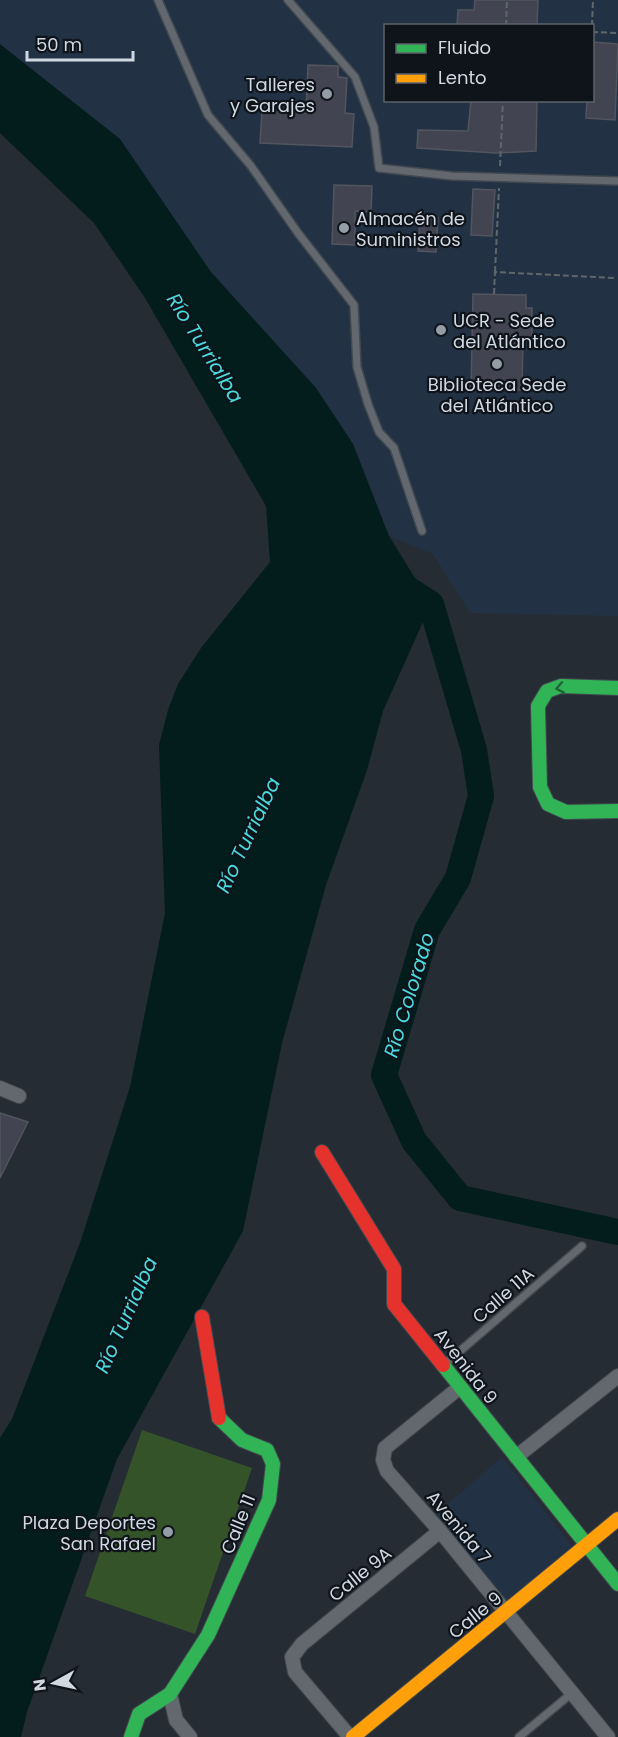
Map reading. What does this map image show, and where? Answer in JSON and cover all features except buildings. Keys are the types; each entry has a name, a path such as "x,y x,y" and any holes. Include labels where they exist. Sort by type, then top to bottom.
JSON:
{"street":[{"path":"618,688 561,686 547,692 538,706 540,786 548,804 566,812 618,811"},
{"path":"0,1088 19,1096"},
{"name":"Avenida 9","path":"322,1152 394,1269 394,1304 618,1584"},
{"name":"Calle 11","path":"131,1737 139,1714 170,1694 208,1635 240,1568 268,1500 273,1464 267,1450 242,1440 219,1418 202,1317"},
{"path":"516,1457 618,1376"},
{"name":"Avenida 7","path":"460,1387 386,1448 383,1460 387,1471 440,1531 608,1737"},
{"name":"Calle 9","path":"351,1737 506,1613 618,1519"},
{"name":"Calle 9A","path":"351,1737 295,1672 292,1658 302,1644 440,1531"},
{"path":"170,1694 176,1720 190,1737"}],"lane":[{"path":"158,0 208,115 251,166 298,233 354,305 357,367 368,404 380,432 394,448 422,531"},
{"path":"288,0 355,77 374,127 379,168 452,176 618,181"},
{"name":"Calle 11A","path":"443,1366 582,1246"},
{"path":"519,1737 573,1693"}],"path":[{"path":"506,24 507,0"},
{"path":"592,24 593,0"},
{"path":"594,32 618,33"},
{"path":"500,169 503,102"},
{"path":"494,294 500,183"},
{"path":"495,272 614,278"}],"shaded area":[{"name":"UCR - Sede del Atlántico","path":"0,0 618,0 618,616 470,613 433,554 389,536 353,444 316,388 0,45"},
{"path":"502,1457 572,1546 505,1604 435,1515"}],"green space":[{"name":"Plaza Deportes San Rafael","path":"142,1430 252,1468 195,1634 85,1596"}],"water":[{"name":"Río Turrialba","path":"0,44 120,139 211,272 316,388 353,444 389,536 431,604 383,711 367,770 326,885 282,1043 243,1231 117,1459 27,1712 21,1737 0,1737 0,1438 12,1419 80,1243 130,1087 165,913 159,745 168,710 178,684 201,648 270,562 266,506 145,298 94,223 0,133"}],"waterway":[{"name":"Río Colorado","path":"403,586 431,604 474,750 481,796 458,878 427,930 384,1075 414,1141 460,1198 618,1232"}],"traffic: fast":[{"path":"618,688 561,686 547,691 538,706 540,787 548,804 566,812 618,811"},
{"path":"443,1365 618,1584"},
{"path":"131,1737 139,1714 170,1694 208,1635 269,1500 273,1464 267,1450 242,1440 219,1418"}],"traffic: slow":[{"path":"353,1737 618,1519"}],"traffic: jam":[{"path":"322,1152 394,1269 394,1304 443,1365"},
{"path":"202,1317 219,1418"}],"place":[{"name":"Talleres y Garajes","path":"327,94"},
{"name":"Almacén de Suministros","path":"344,228"},
{"name":"UCR - Sede del Atlántico","path":"441,330"},
{"name":"Biblioteca Sede del Atlántico","path":"497,364"},
{"name":"Plaza Deportes San Rafael","path":"168,1532"}]}
